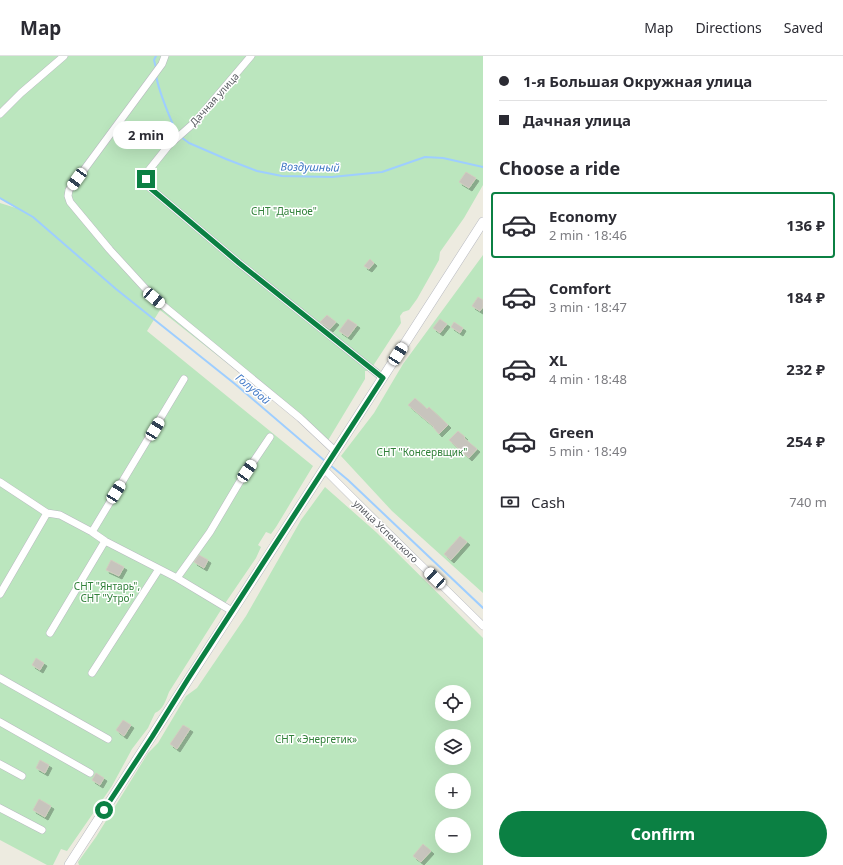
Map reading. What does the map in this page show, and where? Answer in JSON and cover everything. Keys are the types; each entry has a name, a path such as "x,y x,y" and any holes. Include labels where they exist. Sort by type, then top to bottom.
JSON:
{"street":[{"path":"0,114 21,93 64,56"},
{"path":"165,56 162,64 69,190 68,196 70,202 110,250 154,298 300,418 333,454"},
{"name":"Дачная улица","path":"251,56 195,122 169,145 148,170 146,179 149,187 239,263 383,378"},
{"path":"69,865 483,222"},
{"path":"92,532 184,379"},
{"path":"178,578 210,532 270,438"},
{"name":"улица Успенского","path":"324,469 483,626"},
{"path":"0,482 47,513 60,514 105,541 178,578 232,611"},
{"path":"0,594 47,513"},
{"path":"50,634 105,541"},
{"path":"92,673 159,569"},
{"path":"0,678 108,739"},
{"path":"0,722 90,773"},
{"path":"0,764 22,776"},
{"path":"0,808 42,830"}],"green space":[{"path":"0,56 483,56 483,185 464,218 440,252 439,260 417,299 409,310 403,312 400,316 401,323 371,369 369,371 365,371 365,379 327,442 160,310 147,331 313,466 276,527 271,534 266,532 258,545 261,547 256,558 226,602 169,692 162,707 155,713 148,728 132,749 112,786 67,851 61,849 53,865 47,865 0,840 0,203 16,208 0,198"},
{"name":"СНТ \"Консервщик\"","path":"483,255 483,593 392,511 341,456 374,413 403,364"},
{"name":"СНТ «Энергетик»","path":"325,487 376,532 483,638 483,865 79,865 78,862 96,837 148,753 158,743 186,696 197,688 246,616 301,520"}],"building":[{"path":"466,172 476,178 469,188 459,182"},
{"path":"370,259 374,263 369,269 364,266"},
{"path":"478,297 483,300 483,307 480,311 472,306"},
{"path":"327,315 336,322 330,329 320,322"},
{"path":"348,319 357,325 348,337 339,331"},
{"path":"440,319 447,324 440,333 433,328"},
{"path":"454,322 463,328 460,333 451,327"},
{"path":"415,398 427,409 429,407 448,425 439,434 434,427 408,405"},
{"path":"458,431 477,449 469,458 449,440"},
{"path":"460,536 467,542 451,560 444,554"},
{"path":"199,555 208,560 204,568 194,562"},
{"path":"111,560 124,567 119,576 106,570"},
{"path":"36,658 44,663 40,670 32,665"},
{"path":"123,720 131,725 124,736 116,730"},
{"path":"183,725 190,729 177,749 170,744"},
{"path":"40,760 49,765 45,773 36,768"},
{"path":"96,773 104,778 100,785 92,780"},
{"path":"39,799 51,806 45,817 33,810"},
{"path":"423,844 431,851 421,862 413,856"}],"waterway":[{"name":"Воздушный","path":"156,56 154,60 156,68"},
{"name":"Воздушный","path":"156,75 162,97 178,134"},
{"name":"Воздушный","path":"181,137 189,143 257,171 282,176 332,177 382,172 425,157 443,158 483,167"},
{"name":"Голубой","path":"0,198 33,217 116,289 235,384 325,461"},
{"name":"Голубой","path":"330,465 348,480 483,608"}],"route":[{"path":"104,810 383,378 278,292 239,263 149,187 146,179"}],"park label":[{"name":"СНТ \"Дачное\"","path":"284,211"},
{"name":"СНТ \"Янтарь\", СНТ \"Утро\"","path":"107,592"}]}
